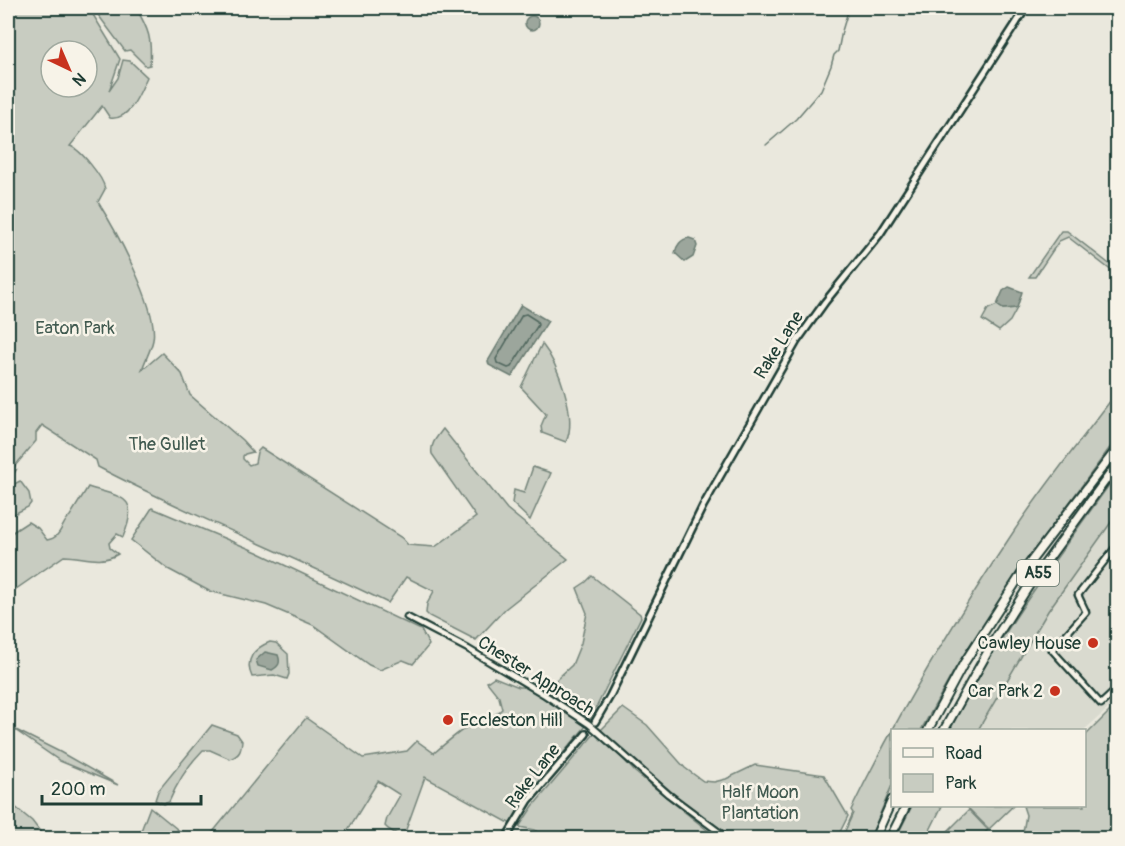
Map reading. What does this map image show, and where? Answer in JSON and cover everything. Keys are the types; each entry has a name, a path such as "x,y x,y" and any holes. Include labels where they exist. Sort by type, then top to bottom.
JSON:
{"highway":[{"name":"A55","path":"929,729 964,663 1022,573 1118,447"},
{"name":"A55","path":"945,729 995,639 1030,584 1118,463"},
{"path":"875,838 891,802"},
{"path":"890,838 906,807"}],"street":[{"name":"Rake Lane","path":"595,722 699,514 795,344 825,302 880,234 1026,8"},
{"path":"1118,544 1077,595 1086,612 1052,650 1101,704 1118,688"},
{"name":"Chester Approach","path":"407,617 468,649 589,724 668,794 727,838"},
{"name":"Rake Lane","path":"506,838 529,800 586,734"}],"shaded area":[{"path":"1117,514 1117,701 1085,729 979,729 1048,611"}],"green space":[{"path":"8,8 89,8 120,59 109,91 118,78 123,60 130,61 147,77 129,110 117,118 110,118 102,106 70,146 85,158 103,184 105,189 98,202 115,231 143,290 153,326 153,340 142,370 162,353 182,374 190,395 253,452 243,456 249,465 255,463 257,452 261,448 402,538 408,545 435,547 476,517 432,454 433,444 443,429 507,509 568,559 505,609 476,640 429,616 426,613 427,604 434,591 406,577 388,603 170,503 98,467 96,460 42,425 36,433 36,441 9,473 16,470 8,483"},
{"path":"93,8 136,8 149,35 150,65 146,66 130,50 125,51"},
{"path":"1061,231 1067,231 1117,270 1117,275 1068,237 1059,241 1035,277 1029,277"},
{"path":"997,305 1003,309 1017,308 1010,321 999,331 982,320 988,309"},
{"path":"542,344 560,377 568,405 570,419 566,442 542,433 541,426 546,414 521,387"},
{"path":"1117,392 1117,438 1024,564 955,669 922,729 893,729 948,633 1014,531"},
{"path":"533,467 551,473 530,520 512,503 514,490 524,493"},
{"path":"1117,474 1117,514 1048,611 979,729 951,729 987,663 1050,567"},
{"path":"20,481 29,493 31,503 28,507 8,517 9,491"},
{"path":"88,487 125,500 129,506 130,513 123,537 117,534 109,543 110,548 118,554 105,559 64,556 16,589 8,587 8,535 28,522 38,528 47,540 52,539"},
{"path":"152,508 257,552 421,630 429,645 413,664 403,660 380,670 369,665 313,625 266,605 209,591 168,569 131,540"},
{"path":"592,576 641,617 590,720 548,692 557,679 572,665 581,643 587,613 577,588"},
{"path":"270,642 276,643 288,654 287,679 274,675 252,677 249,665 252,655"},
{"path":"494,677 519,687 527,687 586,726 528,795 511,824 425,777 403,838 385,826 400,795 378,781 343,838 208,838 306,718 363,758 407,751 417,741 434,753 477,720 494,715 502,709 499,697 487,682"},
{"path":"1117,704 1117,838 1022,838 1026,815 1023,807 1086,807 1086,735"},
{"name":"Half Moon Plantation","path":"623,708 647,725 685,768 703,781 714,782 726,779 755,765 824,775 848,816 837,838 731,838 686,804 600,731"},
{"path":"212,725 237,734 242,741 238,754 230,759 210,750 203,750 183,774 169,802 163,804 155,800 158,791"},
{"path":"12,728 60,752 118,785 60,761"},
{"path":"595,733 635,772 717,838 543,838 535,830 519,827 533,806"},
{"path":"891,733 891,787 870,838 842,838 853,813 851,810"},
{"path":"8,801 32,821 45,838 8,838"},
{"path":"150,807 188,838 142,838 142,834 139,836"},
{"path":"912,807 942,807 926,838 896,838"},
{"path":"967,807 1012,807 989,829"},
{"path":"969,810 988,830 979,838 945,838 943,836"}],"water":[{"path":"529,16 535,16 539,23 535,30 529,30 525,26 525,20"},
{"path":"689,238 695,240 697,246 693,257 685,262 675,253 679,243"},
{"path":"1009,287 1022,292 1017,308 1003,309 997,305 1003,291"},
{"path":"521,305 548,321 512,377 489,365 488,361"},
{"path":"265,652 278,655 279,664 272,670 258,666 256,660"}],"waterway":[{"path":"766,145 796,119 821,90 834,55 838,51 849,8"}],"tunnel":[{"path":"586,734 595,722"}],"place":[{"name":"Cawley House","path":"1093,643"},
{"name":"Car Park 2","path":"1055,691"},
{"name":"Eccleston Hill","path":"448,720"}],"park label":[{"name":"Eaton Park","path":"75,328"},
{"name":"The Gullet","path":"167,444"}]}
